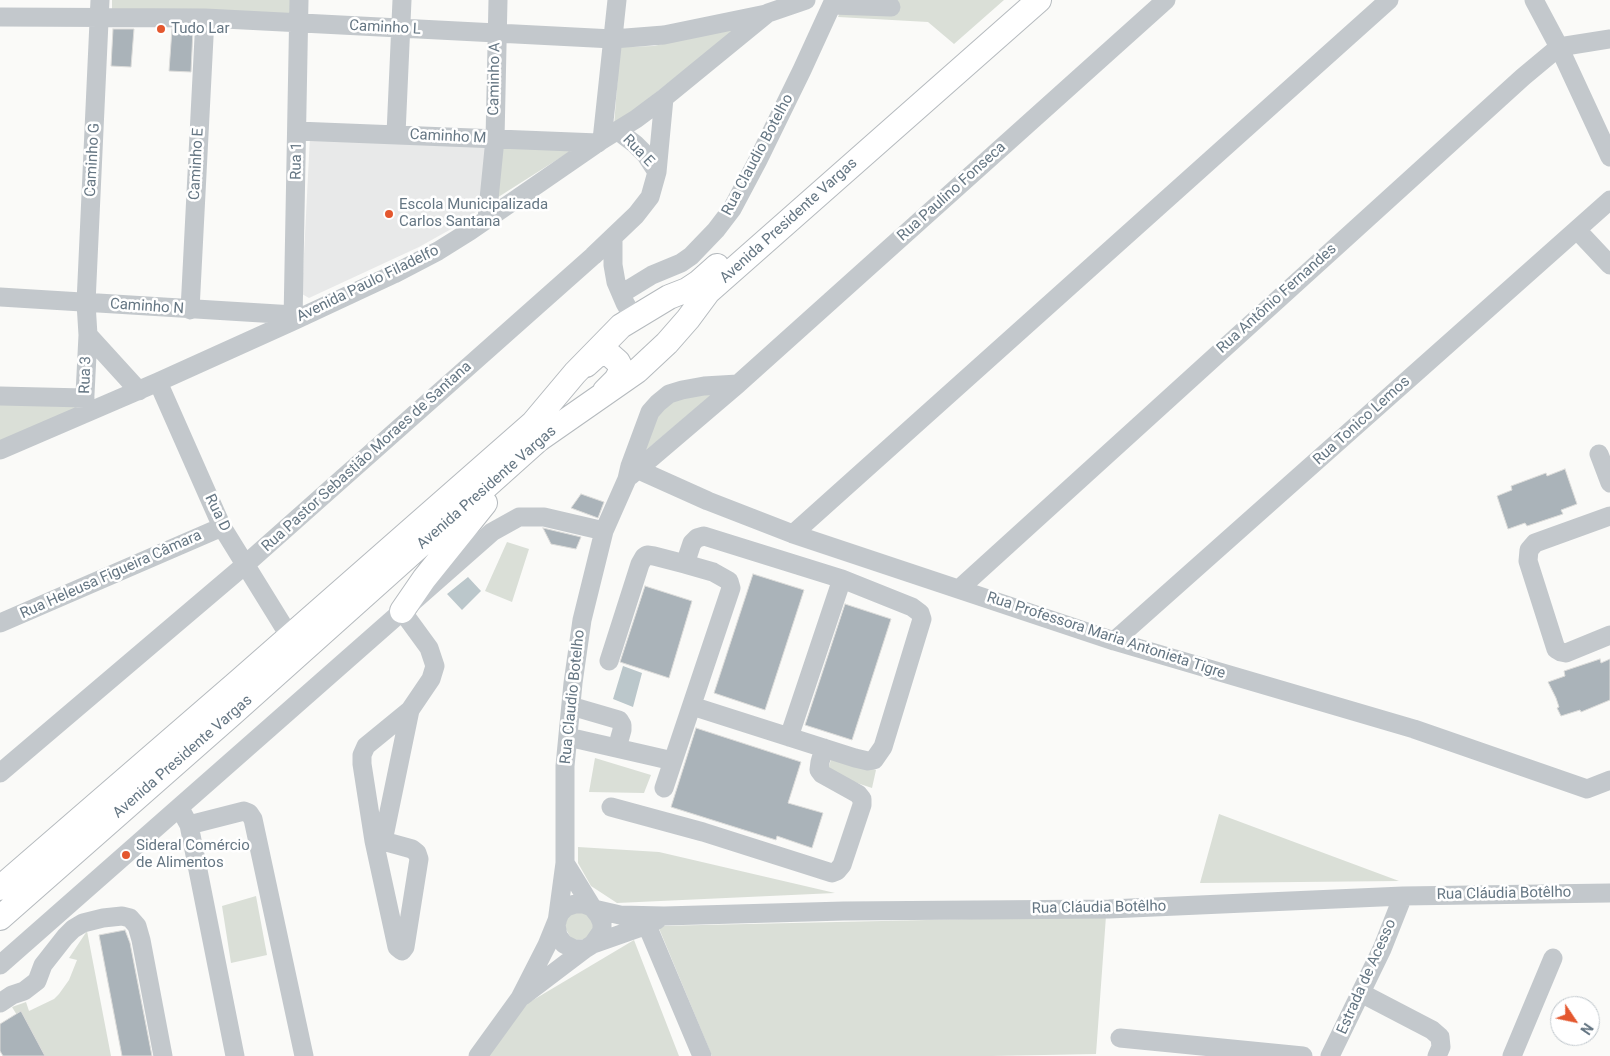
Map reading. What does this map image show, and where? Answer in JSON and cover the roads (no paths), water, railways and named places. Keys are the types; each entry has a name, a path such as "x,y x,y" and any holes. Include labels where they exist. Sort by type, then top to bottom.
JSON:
{"main road":[{"name":"Avenida Presidente Vargas","path":"0,888 290,637 533,423 606,340 633,317 669,296 687,290 699,282 1017,0"},
{"name":"Avenida Presidente Vargas","path":"0,918 521,456 560,424 643,366 667,343 708,292 1039,0"},
{"path":"575,374 596,356 604,353 609,354 618,362 620,373 616,380 595,401"},
{"path":"402,611 424,579 521,456"}],"street":[{"name":"Rua 1","path":"294,318 300,0"},
{"path":"396,134 402,0"},
{"name":"Caminho A","path":"487,218 495,139 498,0"},
{"path":"606,138 617,0"},
{"name":"Avenida Paulo Filadelfo","path":"0,450 85,406 139,391 294,318 394,274 438,251 664,98 768,13 806,0"},
{"name":"Rua Paulino Fonseca","path":"632,472 738,384 1166,0"},
{"path":"793,534 1389,0"},
{"path":"1534,0 1560,48 1610,157"},
{"path":"833,2 891,7"},
{"name":"Rua Claudio Botelho","path":"621,294 652,275 681,263 691,256 716,230 732,209 802,70 833,2"},
{"name":"Caminho L","path":"0,17 100,8 205,18 613,39 664,35 768,13"},
{"name":"Caminho G","path":"86,303 100,8"},
{"name":"Caminho E","path":"190,310 205,18"},
{"name":"Rua Antônio Fernandes","path":"959,589 1517,83 1560,48 1610,39"},
{"name":"Rua Pastor Sebastião Moraes de Santana","path":"0,773 246,564 613,238 636,215 650,197 657,172 664,98"},
{"name":"Caminho M","path":"298,131 495,139 606,138"},
{"name":"Rua E","path":"606,138 640,149 657,172"},
{"name":"Rua Tonico Lemos","path":"1114,641 1610,200"},
{"path":"1577,230 1610,265"},
{"path":"613,238 613,265 616,282 633,317"},
{"name":"Caminho N","path":"0,297 294,318"},
{"name":"Rua 3","path":"85,406 88,335 86,303"},
{"name":"Rua 3","path":"88,335 139,391"},
{"name":"Rua D","path":"158,382 222,527 290,637"},
{"path":"632,472 650,412 663,398 682,390 704,386 738,384"},
{"path":"0,396 85,406"},
{"path":"1599,454 1610,483"},
{"name":"Rua Professora Maria Antonieta Tigre","path":"632,472 793,534 1114,641 1414,729 1587,789 1610,780"},
{"name":"Rua Claudio Botelho","path":"478,1056 520,998 556,923 564,863 565,766 582,620 604,531 632,472"},
{"path":"1610,516 1535,543 1529,550 1528,561 1556,649 1566,653 1610,636"},
{"path":"163,1056 141,940 137,926 130,918 122,916 103,918 78,926 65,937 43,965 41,974 32,986 6,999 0,966 492,532 519,517 544,517 604,531"},
{"name":"Rua Heleusa Figueira Câmara","path":"0,623 222,527"},
{"path":"685,564 692,543 697,538 704,536 842,580 912,608 920,613 922,618 883,747 874,760 868,761 855,758 692,706"},
{"path":"609,662 640,564 644,557 647,555 654,556 685,564 713,572 729,581 731,588 664,788"},
{"path":"789,737 842,580"},
{"path":"379,841 412,849 417,853 419,859 405,947 402,951 398,947 379,841 362,764 362,755 366,746 410,710 431,679 435,666 429,648 402,611"},
{"path":"571,706 619,720 622,730 617,748"},
{"path":"379,841 410,710"},
{"path":"568,736 673,761"},
{"path":"611,807 703,832 832,874 842,865 862,805 862,799 858,794 822,774 820,762 824,748"},
{"path":"178,807 189,825 235,1056"},
{"path":"189,825 244,811 249,813 253,819 304,1056"},
{"path":"520,998 599,938 602,931 602,923 599,916 564,863"},
{"name":"Rua Cláudia Botêlho","path":"641,921 664,916 844,911 1109,909 1403,896 1610,893"},
{"name":"Estrada de Acesso","path":"1330,1056 1382,950 1403,896"},
{"path":"641,921 589,946 574,949 564,944 558,936 556,923 560,913 566,907 575,904 584,904 641,921 702,1056"},
{"path":"641,921 691,1056"},
{"path":"22,946 43,965"},
{"path":"1512,1056 1553,958"},
{"path":"1361,994 1432,1030 1440,1037 1441,1047 1437,1056"},
{"path":"1120,1038 1304,1056"}],"place":[{"name":"Tudo Lar","path":"161,29"},
{"name":"Escola Municipalizada Carlos Santana","path":"389,214"},
{"name":"Sideral Comércio de Alimentos","path":"126,855"}]}
